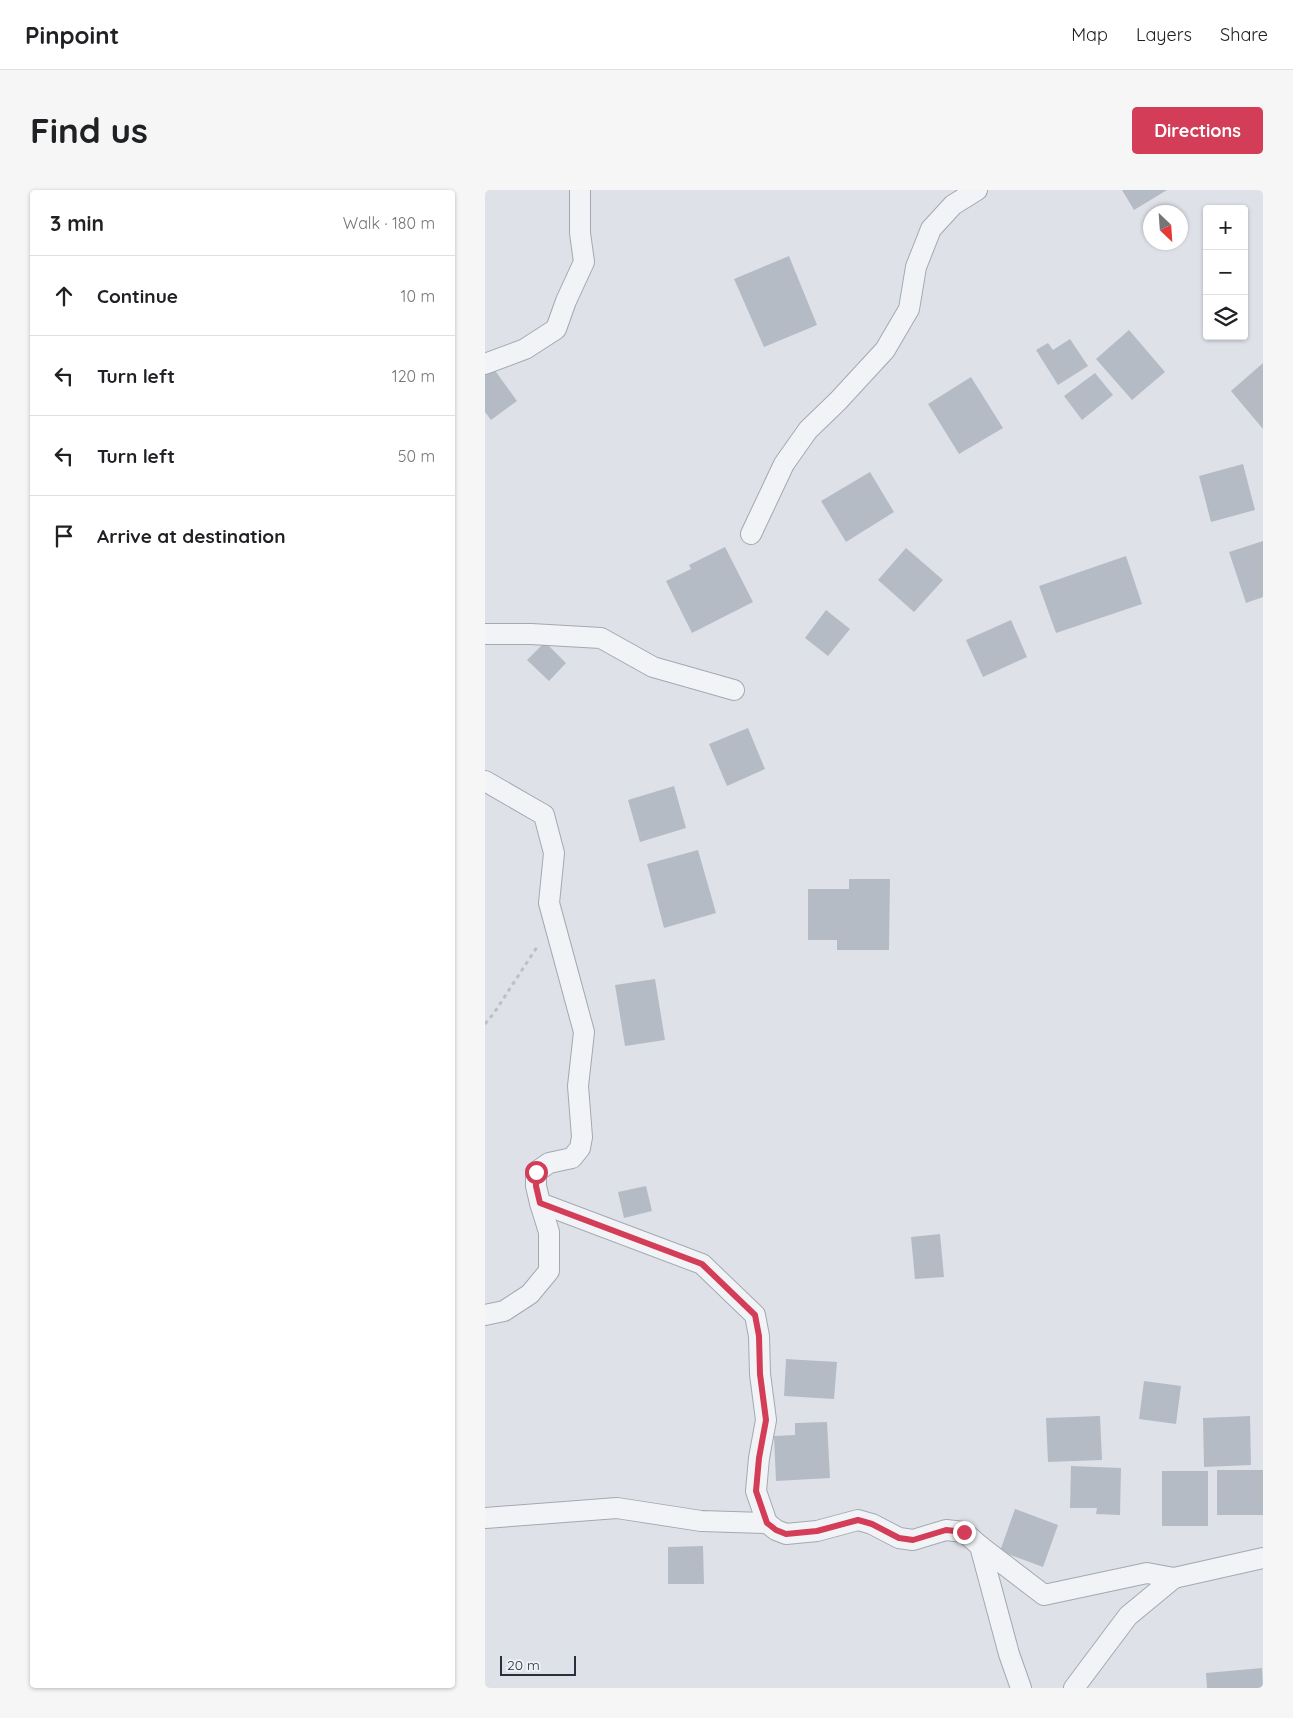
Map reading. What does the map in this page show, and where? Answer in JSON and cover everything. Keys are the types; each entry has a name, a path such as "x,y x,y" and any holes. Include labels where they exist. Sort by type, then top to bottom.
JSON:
{"street":[{"path":"485,364 525,349 556,329 565,301 584,262 580,233 580,190"},
{"path":"751,534 784,464 803,437 885,350 909,309 916,267 931,229 953,204 977,190"},
{"path":"485,634 531,634 601,638 653,667 734,690"},
{"path":"485,781 544,816 554,853 549,903 584,1032 578,1086 582,1137 580,1148 572,1158 549,1163 536,1172 536,1186 549,1232 549,1271 531,1294 503,1311 485,1315"},
{"path":"540,1203 702,1264 755,1315 759,1336 760,1374 766,1420 759,1458 756,1491 767,1523 776,1530 786,1534 817,1531 858,1520 872,1524 899,1538 913,1540 946,1530 964,1532 1044,1595 1147,1573 1174,1578 1263,1558"},
{"path":"485,1518 617,1508 701,1521 767,1523"},
{"path":"980,1546 1009,1654 1021,1688"},
{"path":"1074,1688 1128,1616 1174,1578"}],"path":[{"path":"485,1024 555,922"}],"building":[{"path":"1122,190 1167,190 1134,210"},
{"path":"789,256 817,325 764,347 734,279"},
{"path":"1129,330 1165,372 1132,400 1096,359"},
{"path":"1070,339 1088,366 1058,385 1036,350 1048,343 1053,350"},
{"path":"1263,363 1263,429 1231,391"},
{"path":"491,365 517,401 491,420 485,412 485,369"},
{"path":"1095,373 1113,395 1082,420 1064,396"},
{"path":"971,377 1003,428 959,454 928,404"},
{"path":"1243,464 1255,510 1211,522 1199,476"},
{"path":"870,472 894,512 846,542 821,501"},
{"path":"1263,541 1263,597 1246,603 1229,552"},
{"path":"725,547 753,602 692,633 666,581 691,569 689,565"},
{"path":"906,548 943,580 914,612 878,580"},
{"path":"1126,556 1142,604 1056,633 1039,586"},
{"path":"826,610 850,629 828,656 805,638"},
{"path":"1011,620 1027,657 983,677 966,640"},
{"path":"545,642 566,663 549,681 527,660"},
{"path":"748,728 765,769 727,786 709,744"},
{"path":"674,786 686,828 640,842 628,800"},
{"path":"698,850 716,913 664,928 647,864"},
{"path":"849,879 890,879 889,950 837,950 837,940 808,940 808,889 849,889"},
{"path":"655,979 665,1040 625,1046 615,985"},
{"path":"646,1186 652,1211 624,1218 618,1192"},
{"path":"940,1234 944,1277 915,1279 911,1237"},
{"path":"786,1359 837,1362 834,1399 784,1396"},
{"path":"1144,1381 1181,1386 1176,1424 1139,1419"},
{"path":"1100,1416 1102,1460 1048,1462 1046,1418"},
{"path":"1250,1416 1251,1465 1204,1467 1203,1418"},
{"path":"827,1422 830,1478 776,1481 774,1436 795,1435 795,1423"},
{"path":"1071,1466 1121,1468 1120,1515 1096,1514 1097,1508 1070,1508"},
{"path":"1217,1470 1263,1470 1263,1515 1217,1515"},
{"path":"1162,1471 1208,1471 1208,1526 1162,1526"},
{"path":"1015,1509 1058,1525 1043,1567 1000,1551"},
{"path":"703,1546 704,1584 668,1584 668,1547"},
{"path":"1262,1668 1263,1688 1207,1688 1206,1673"}],"route":[{"path":"536,1172 536,1186 540,1203 702,1264 755,1315 759,1336 760,1374 766,1420 759,1458 756,1491 767,1523 776,1530 786,1534 817,1531 858,1520 872,1524 899,1538 913,1540 946,1530 964,1532"}]}
